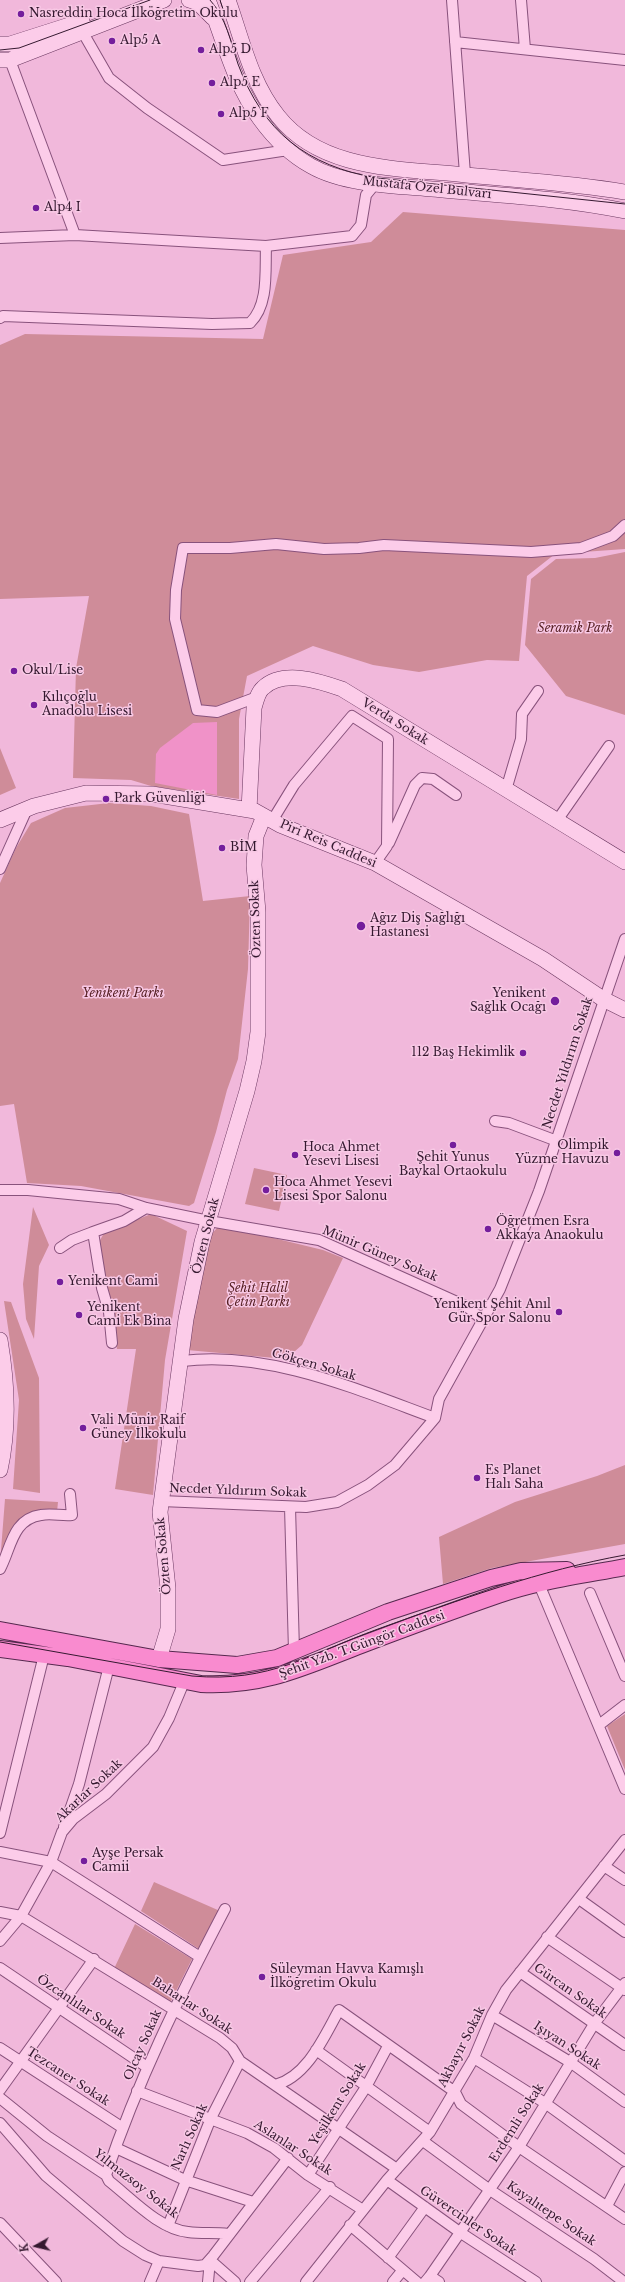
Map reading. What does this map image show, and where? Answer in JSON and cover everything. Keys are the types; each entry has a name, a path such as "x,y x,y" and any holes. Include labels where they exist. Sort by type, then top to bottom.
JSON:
{"main road":[{"path":"0,44 10,44 78,23 135,0"},
{"path":"5,60 164,0"},
{"path":"189,0 203,7 218,26"},
{"name":"Mustafa Özel Bulvarı","path":"208,0 239,84 260,120 288,150 311,167 350,179 375,184 487,194 625,211"},
{"name":"Mustafa Özel Bulvarı","path":"228,0 256,80 267,102 290,129 318,148 345,159 376,167 465,174 625,192"},
{"name":"Verda Sokak","path":"257,697 262,688 281,679 319,681 342,688 556,822 625,862"},
{"path":"249,810 254,708 257,697"},
{"name":"Piri Reis Caddesi","path":"0,820 27,809 66,797 86,793 152,794 249,810 375,863 543,959 603,999 625,1010"},
{"name":"Özten Sokak","path":"159,1659 168,1629 168,1588 163,1545 162,1501 173,1409 182,1361 186,1319 202,1242 254,1061 258,1032 258,912 254,865 256,836 268,818"},
{"path":"0,1340 4,1383 5,1417 4,1452 0,1470"},
{"name":"Şehit Yzb. T.Güngör Caddesi","path":"0,1630 159,1659 237,1665 262,1662 294,1651 388,1612 491,1578 521,1571 618,1568"},
{"name":"Şehit Yzb. T.Güngör Caddesi","path":"0,1649 109,1666 184,1682 217,1685 261,1681 283,1675 499,1594 539,1584 618,1568"}],"street":[{"path":"452,0 465,174"},
{"path":"521,0 525,49"},
{"path":"82,31 109,78 147,108 223,160 288,150"},
{"path":"455,42 625,60"},
{"path":"5,60 75,235"},
{"path":"0,238 75,235 266,246 352,236 361,226 366,195 375,184"},
{"path":"0,318 11,316 212,324 250,323 259,315 263,303 266,246"},
{"path":"257,697 217,712 198,710 175,619 176,590 183,548 230,548 276,544 324,549 360,548 384,545 531,552 581,548 613,536 625,525"},
{"path":"506,790 521,739 522,714 538,691"},
{"path":"268,818 352,716 388,740 387,846"},
{"path":"556,822 610,746"},
{"path":"375,863 387,846 415,785 422,778 433,779 456,795"},
{"path":"0,869 27,809"},
{"name":"Necdet Yıldırım Sokak","path":"162,1501 290,1507 317,1506 337,1502 368,1485 394,1465 435,1418 439,1399 500,1289 557,1141 603,999 625,939"},
{"path":"495,1121 509,1123 557,1141"},
{"name":"Münir Güney Sokak","path":"0,1190 28,1190 119,1199 146,1208 209,1221 319,1240 466,1306 483,1320"},
{"path":"60,1248 72,1240 124,1221 146,1208"},
{"path":"93,1232 102,1288 109,1312 112,1343"},
{"name":"Gökçen Sokak","path":"182,1361 200,1359 244,1360 285,1368 435,1418"},
{"path":"0,1569 15,1531 24,1521 41,1515 72,1515 70,1494"},
{"path":"290,1507 294,1651"},
{"path":"539,1584 625,1789"},
{"path":"590,1593 625,1676"},
{"path":"0,1833 44,1655"},
{"path":"62,1832 79,1784 109,1666"},
{"name":"Akarlar Sokak","path":"0,1941 21,1916 51,1862 62,1832 73,1820 106,1794 153,1747 169,1718 184,1682"},
{"path":"599,1725 625,1705"},
{"name":"Akbayır Sokak","path":"306,2282 387,2180 430,2132 474,2058 492,2015 506,1990 625,1840"},
{"path":"0,1852 51,1862 200,1958"},
{"path":"604,1866 625,1880"},
{"path":"579,1899 625,1932"},
{"name":"Olcay Sokak","path":"106,2175 147,2067 173,2010 225,1909"},
{"name":"Baharlar Sokak","path":"0,1912 21,1916 220,2038 232,2048 240,2061 397,2169"},
{"path":"547,1938 624,1987"},
{"path":"0,2090 58,2007 94,1960"},
{"name":"Özcanlılar Sokak","path":"0,1968 147,2067"},
{"name":"Gürcan Sokak","path":"520,1972 625,2045"},
{"name":"Erdemli Sokak","path":"427,2279 461,2233 519,2147 594,2024 624,1987"},
{"path":"275,2084 286,2082 316,2050 339,2010 455,2092 461,2104 519,2147 625,2219"},
{"name":"Işıyan Sokak","path":"492,2015 570,2062 625,2102"},
{"name":"Yeşilkent Sokak","path":"308,2175 366,2087 388,2046"},
{"name":"Tezcaner Sokak","path":"0,2048 123,2128"},
{"path":"316,2050 430,2132"},
{"path":"474,2058 545,2103 625,2161"},
{"name":"Narlı Sokak","path":"168,2226 185,2180 211,2118 240,2061"},
{"name":"Aslanlar Sokak","path":"137,2091 247,2132 288,2158 308,2175 330,2187 363,2210"},
{"name":"Yılmazsoy Sokak","path":"0,2098 47,2136 106,2175 109,2181 168,2226 189,2232 228,2234"},
{"path":"0,2122 41,2171 123,2241 145,2255 159,2261 198,2266 204,2265 210,2260 228,2234 288,2158"},
{"name":"Kayalıtepe Sokak","path":"423,2141 490,2190 594,2258 624,2282"},
{"path":"116,2148 185,2180 253,2202"},
{"path":"607,2206 625,2172"},
{"name":"Güvercinler Sokak","path":"387,2180 461,2233 536,2282"},
{"path":"250,2282 330,2187"},
{"path":"388,2258 425,2207"},
{"path":"0,2223 56,2282"},
{"path":"350,2225 417,2282"},
{"path":"208,2282 210,2260"},
{"path":"210,2260 235,2282"},
{"path":"150,2282 159,2261"},
{"path":"393,2282 402,2270"},
{"path":"427,2279 439,2282"}],"green space":[{"path":"403,212 625,230 625,549 555,554 527,576 519,661 487,660 419,672 373,665 313,646 247,676 239,719 239,799 151,786 131,780 73,778 76,668 89,596 0,599 0,345 25,334 263,339 283,255 371,242"},
{"name":"Seramik Park","path":"625,552 625,715 566,696 525,645 531,579 556,559 595,558"},
{"path":"0,748 16,788 0,795"},
{"name":"Yenikent Parkı","path":"109,803 151,806 189,814 203,901 250,896 248,969 238,1059 227,1090 216,1132 194,1203 189,1206 81,1186 27,1183 14,1104 0,1106 0,883 16,848 31,823 65,808"},
{"name":"Hoca Ahmet Yesevi Lisesi Spor Salonu","path":"254,1168 287,1175 279,1211 245,1204"},
{"path":"33,1207 49,1245 39,1266 34,1339 26,1319 23,1284"},
{"path":"151,1214 187,1231 165,1360 153,1495 115,1489 136,1349 117,1349 98,1244 104,1233"},
{"name":"Şehit Halil Çetin Parkı","path":"228,1227 323,1250 343,1258 302,1345 286,1359 187,1350 206,1240 217,1228"},
{"path":"4,1301 11,1302 39,1378 40,1493 13,1489 19,1400"},
{"path":"625,1465 625,1544 492,1568 443,1584 439,1537 515,1502 597,1476"},
{"path":"5,1499 58,1502 57,1512 24,1516 9,1539 0,1563"},
{"path":"625,1714 625,1770 607,1726"},
{"path":"154,1882 220,1911 199,1949 141,1911"},
{"path":"135,1924 192,1959 168,2007 113,1971"}],"sand":[{"path":"217,722 217,795 155,783 156,754 160,748 193,723"}],"tram line":[{"path":"0,50 19,48 150,0"},
{"path":"210,0 216,7 224,22 238,64 248,88 260,109 275,127 291,142 309,155 329,165 377,178 625,204"},
{"path":"220,0 225,15"},
{"path":"0,1642 192,1676 220,1677 245,1675 267,1671 310,1657 353,1638 439,1607 531,1577 594,1561 625,1555"}],"place":[{"name":"Nasreddin Hoca İlköğretim Okulu","path":"21,14"},
{"name":"Alp5 A","path":"112,41"},
{"name":"Alp5 D","path":"201,50"},
{"name":"Alp5 E","path":"212,83"},
{"name":"Alp5 F","path":"221,114"},
{"name":"Alp4 I","path":"36,208"},
{"name":"Okul/Lise","path":"14,671"},
{"name":"Kılıçoğlu Anadolu Lisesi","path":"34,705"},
{"name":"Park Güvenliği","path":"106,799"},
{"name":"BİM","path":"222,848"},
{"name":"Ağız Diş Sağlığı Hastanesi","path":"361,926"},
{"name":"Yenikent Sağlık Ocağı","path":"555,1001"},
{"name":"112 Baş Hekimlik","path":"523,1053"},
{"name":"Şehit Yunus Baykal Ortaokulu","path":"453,1145"},
{"name":"Olimpik Yüzme Havuzu","path":"617,1153"},
{"name":"Hoca Ahmet Yesevi Lisesi","path":"295,1155"},
{"name":"Hoca Ahmet Yesevi Lisesi Spor Salonu","path":"266,1190"},
{"name":"Öğretmen Esra Akkaya Anaokulu","path":"488,1229"},
{"name":"Yenikent Cami","path":"60,1282"},
{"name":"Yenikent Şehit Anıl Gür Spor Salonu","path":"559,1312"},
{"name":"Yenikent Cami Ek Bina","path":"79,1315"},
{"name":"Vali Münir Raif Güney İlkokulu","path":"83,1428"},
{"name":"Es Planet Halı Saha","path":"477,1478"},
{"name":"Ayşe Persak Camii","path":"84,1861"},
{"name":"Süleyman Havva Kamışlı İlköğretim Okulu","path":"262,1977"}]}
